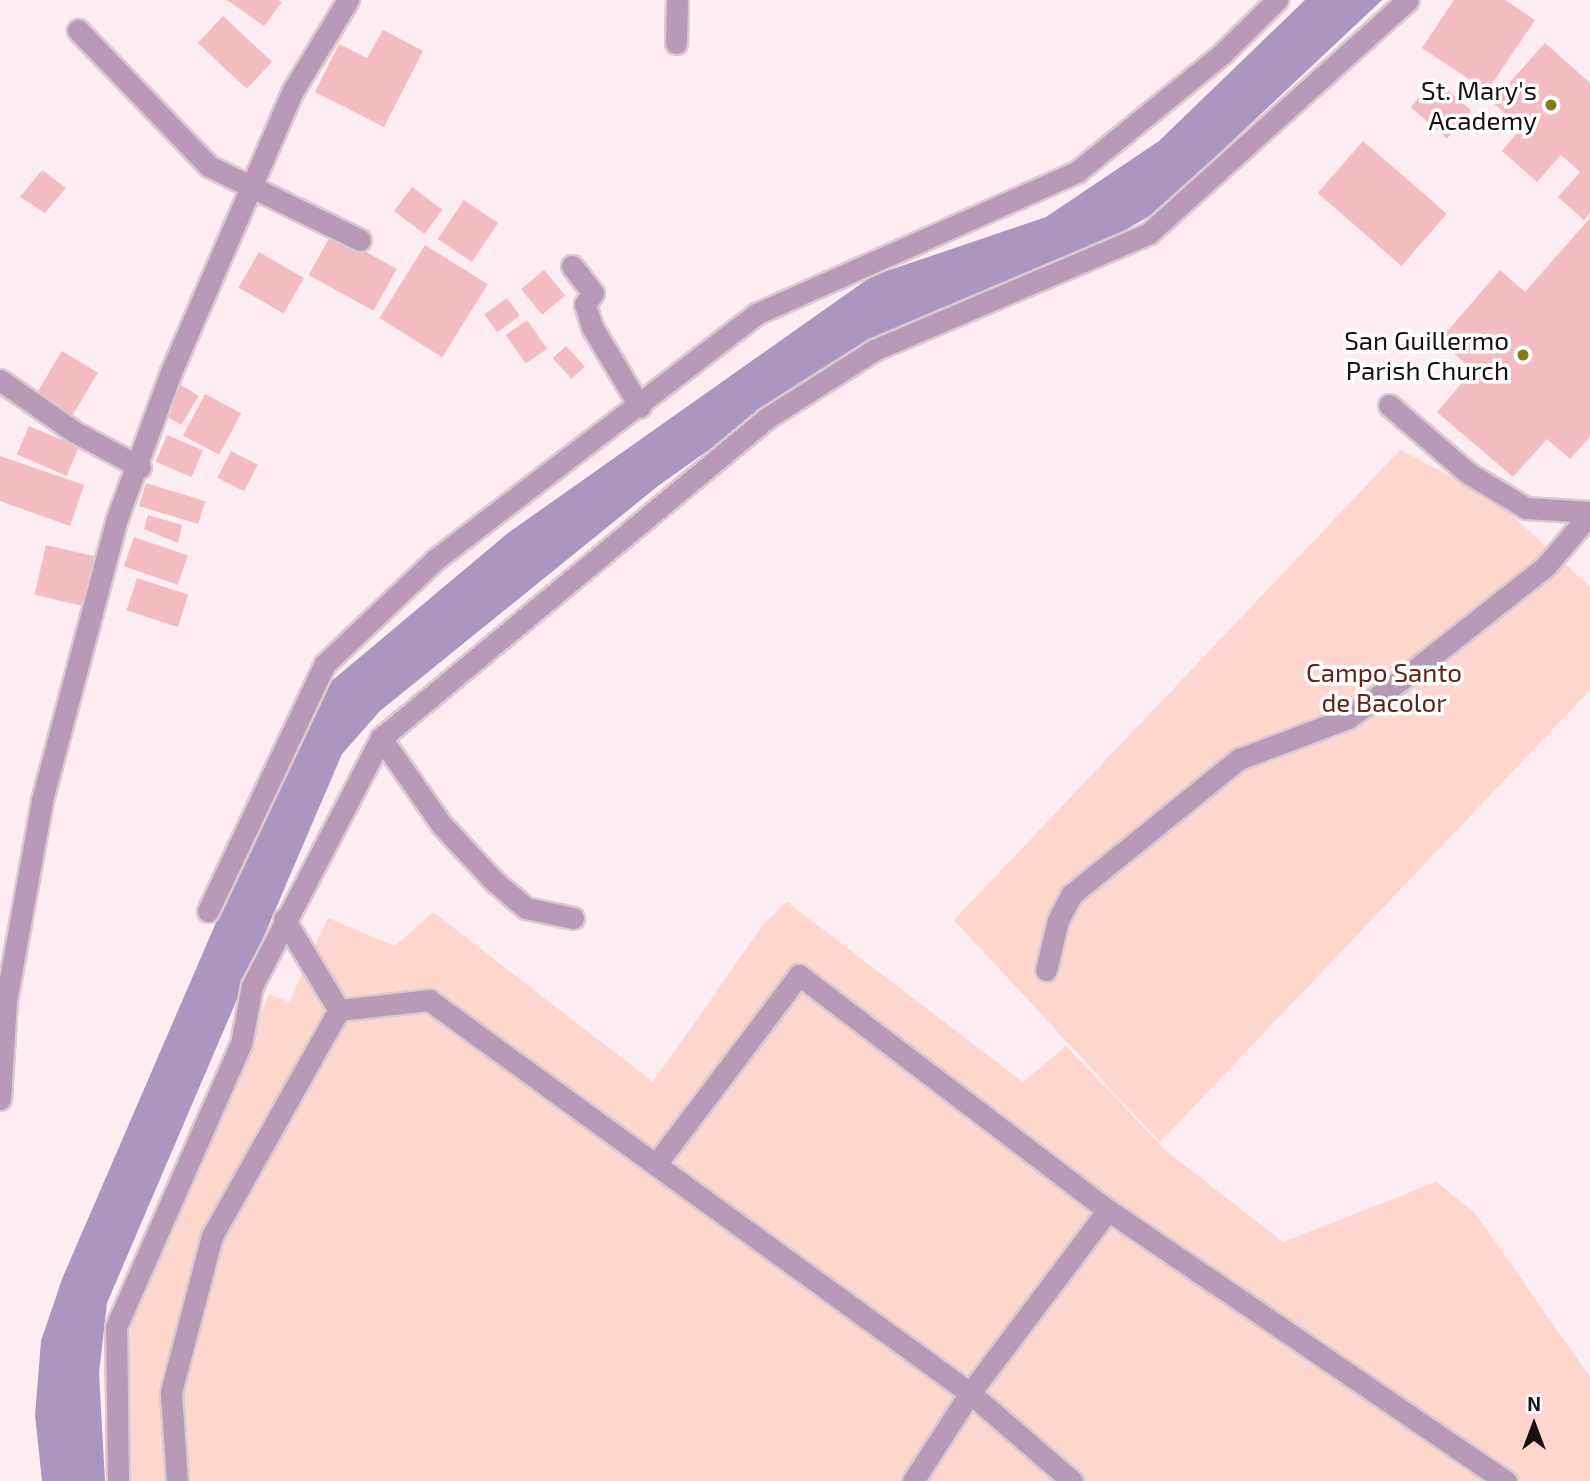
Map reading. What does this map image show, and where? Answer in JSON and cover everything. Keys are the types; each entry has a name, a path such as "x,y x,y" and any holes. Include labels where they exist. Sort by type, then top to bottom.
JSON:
{"street":[{"path":"0,1099 6,1001 42,800 117,518 140,467 171,372 252,192 292,92 348,0"},
{"path":"676,43 677,0"},
{"path":"208,911 325,664 436,559 640,407 756,314 1078,171 1223,53 1277,0"},
{"path":"118,1481 116,1327 224,1086 252,986 284,919 381,738 767,418 874,350 1149,233 1408,0"},
{"path":"78,30 190,151 252,192 360,240"},
{"path":"572,266 593,293 585,304 592,327 640,407"},
{"path":"0,380 73,431 140,467"},
{"path":"1389,405 1468,473 1526,508 1590,513"},
{"path":"1046,970 1058,920 1072,894 1240,760 1348,718 1413,671 1546,566 1590,513"},
{"path":"381,738 441,824 494,881 526,908 573,918"},
{"path":"284,919 339,1010"},
{"path":"656,1164 799,975 1108,1210 1506,1481"},
{"path":"339,1010 429,1000 970,1393 1072,1481"},
{"path":"177,1481 171,1392 212,1236 339,1010"},
{"path":"913,1481 970,1393 1108,1210"}],"green space":[{"name":"Campo Santo de Bacolor","path":"1400,450 1493,498 1590,587 1590,690 1160,1142 954,920"},
{"path":"787,902 1023,1082 1066,1046 1165,1150 1283,1242 1436,1182 1475,1213 1590,1377 1590,1481 128,1481 124,1420 132,1315 269,994 289,1002 328,918 395,946 433,912 653,1082 765,922"}],"shaded area":[{"path":"1305,0 1382,0 1158,211 1082,255 881,334 776,402 658,486 380,711 342,754 107,1303 99,1373 105,1481 42,1481 35,1415 41,1341 62,1279 237,874 328,684 508,533 872,276 1046,217 1159,141"}],"building":[{"path":"227,0 278,0 282,2 264,26"},
{"path":"1454,0 1505,0 1535,20 1487,91 1422,48"},
{"path":"223,16 272,62 247,89 198,43"},
{"path":"383,30 423,51 384,127 315,92 339,44 367,58"},
{"path":"1545,43 1590,83 1590,213 1584,220 1558,197 1580,172 1561,155 1537,182 1502,151 1521,128 1492,102"},
{"path":"1435,79 1471,110 1447,138 1411,107"},
{"path":"1363,141 1447,214 1402,266 1318,193"},
{"path":"42,170 66,188 45,213 20,197"},
{"path":"412,187 442,210 424,234 394,211"},
{"path":"464,200 498,223 472,262 438,239"},
{"name":"San Guillermo Parish Church","path":"1590,218 1590,437 1570,459 1547,439 1513,477 1437,412 1473,370 1439,341 1500,270 1525,292"},
{"path":"332,233 397,269 373,311 309,275"},
{"path":"425,245 488,284 442,357 379,318"},
{"path":"259,252 304,278 284,314 238,288"},
{"path":"544,270 565,295 542,315 521,289"},
{"path":"507,298 520,316 497,332 484,314"},
{"path":"527,320 547,349 526,364 506,335"},
{"path":"566,346 585,367 571,379 553,358"},
{"path":"62,351 98,373 68,422 32,401"},
{"path":"179,384 199,396 181,425 161,413"},
{"path":"205,394 241,413 219,455 183,435"},
{"path":"29,426 79,447 67,476 17,455"},
{"path":"167,435 203,450 192,477 156,462"},
{"path":"231,451 258,465 244,491 217,478"},
{"path":"0,456 84,485 70,526 0,501"},
{"path":"146,483 205,501 198,524 139,506"},
{"path":"148,515 182,525 178,543 144,529"},
{"path":"134,537 188,556 178,585 124,566"},
{"path":"46,545 95,556 83,606 35,595"},
{"path":"137,578 188,595 178,627 126,610"}],"place":[{"name":"St. Mary's Academy","path":"1551,105"},
{"name":"San Guillermo Parish Church","path":"1523,355"}]}
